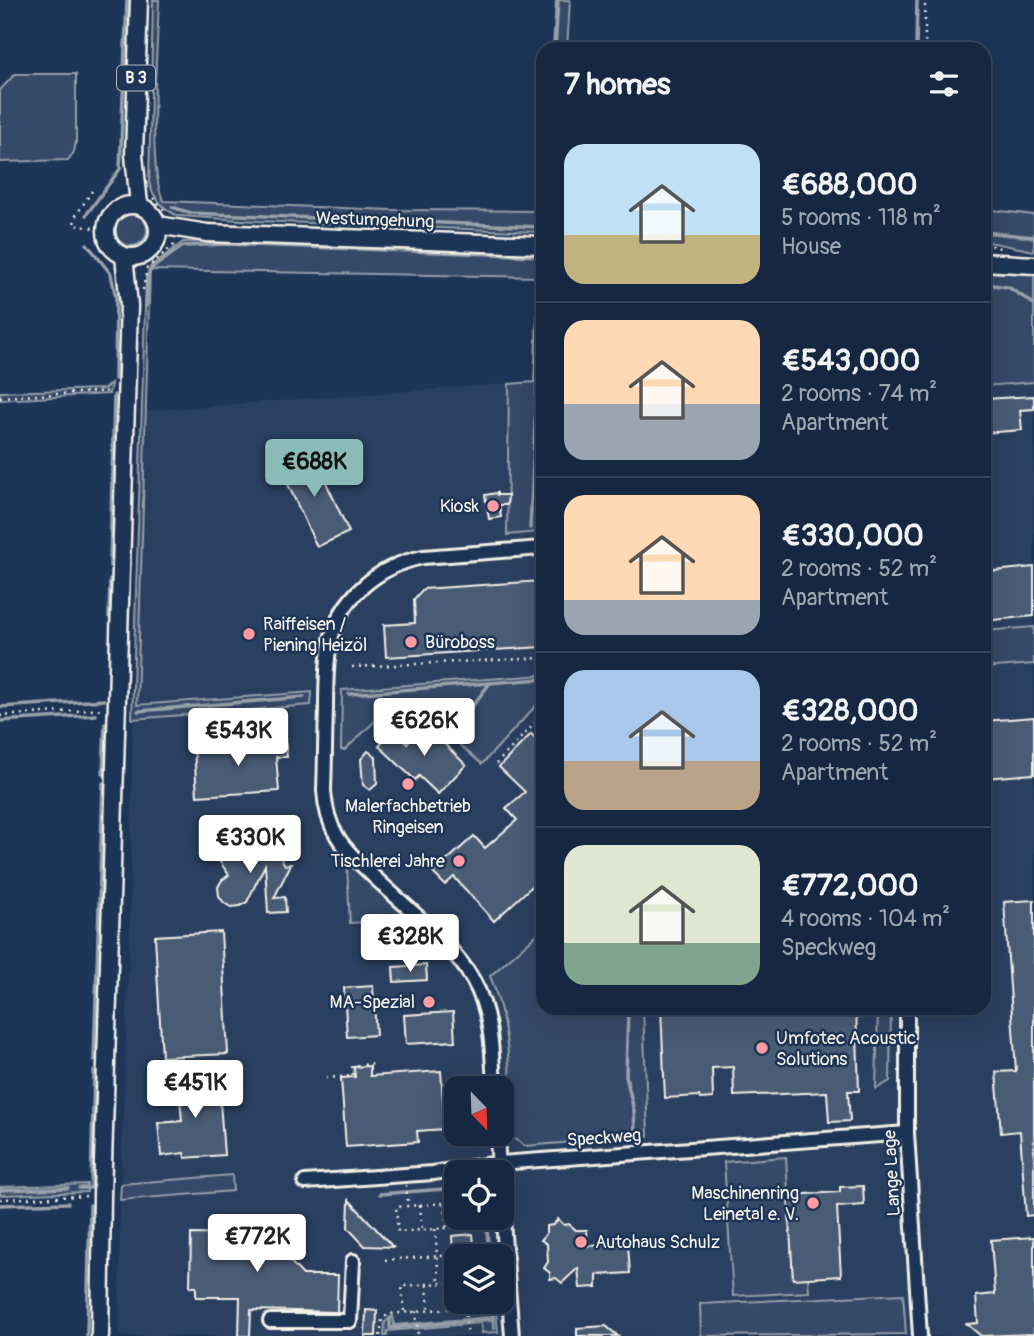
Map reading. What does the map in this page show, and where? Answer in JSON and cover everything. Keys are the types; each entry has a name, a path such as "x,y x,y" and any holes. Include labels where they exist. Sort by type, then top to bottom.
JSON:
{"main road":[{"name":"B 3","path":"132,205 139,0"},
{"path":"132,205 151,212 157,232 149,250 131,256 110,246 106,230 112,213 132,205"},
{"name":"Westumgehung","path":"157,232 536,245"},
{"path":"100,1336 131,256"},
{"path":"991,262 1034,265"}],"street":[{"path":"493,1076 488,1020 472,978 452,952 349,852 332,827 324,791 327,668 330,642 345,608 360,589 386,570 423,557 536,548"},
{"name":"Lange Lage","path":"907,1015 907,1133 920,1336"},
{"name":"Speckweg","path":"514,1167 907,1133"},
{"name":"Speckweg","path":"305,1182 444,1172"},
{"path":"270,1321 350,1321 353,1261"},
{"path":"510,1314 512,1336"}],"path":[{"path":"925,0 925,42"},
{"path":"92,191 75,217 74,225 106,230"},
{"path":"0,397 127,390"},
{"path":"352,667 536,659"},
{"path":"0,716 117,709"},
{"path":"496,764 536,722"},
{"path":"326,1078 353,1076 352,1066 371,1064 372,1070"},
{"path":"407,1192 408,1206"},
{"path":"0,1199 102,1196"},
{"path":"444,1203 396,1207 398,1232 444,1228"},
{"path":"420,1205 422,1230"},
{"path":"435,1230 439,1283"},
{"path":"385,1260 444,1255"},
{"path":"404,1311 402,1286 444,1283"},
{"path":"427,1284 429,1310"},
{"path":"380,1336 382,1319 393,1312 444,1308"},
{"path":"416,1310 418,1336"},
{"path":"466,1314 468,1336"}],"shaded area":[{"path":"153,0 159,0 154,136 155,163 164,201 392,210 536,211 536,232 179,216 164,207 156,198 149,182"},
{"path":"556,0 570,0 567,42 553,42"},
{"path":"15,74 76,74 76,142 74,152 68,160 0,162 0,90"},
{"path":"991,210 1034,215 1034,251 991,242"},
{"path":"131,214 142,219 147,230 142,241 131,246 120,241 115,230 120,219"},
{"path":"231,241 536,255 536,277 150,270 137,705 312,692 311,705 132,719 146,277 151,266 183,242"},
{"path":"991,272 1034,274 1034,1336 119,1336 133,706 137,705 145,411 536,381 536,1015 991,1015"},
{"path":"991,272 1034,274 1034,382 991,385"},
{"path":"536,340 536,532 507,535 509,384 534,382"},
{"path":"111,383 109,394 0,400 0,392 104,389"},
{"path":"1034,627 1034,664 991,667 991,630"},
{"path":"536,675 536,706 482,764 427,717 374,722 345,750 341,750 342,690"},
{"path":"339,857 344,857 405,915 406,922 399,929 395,929 394,920 350,923 347,866"},
{"path":"536,935 536,1015 643,1015 648,1136 525,1146 514,1139 514,1076 510,1076 506,1035 490,976"},
{"path":"878,1015 891,1015 890,1081 876,1089"},
{"path":"786,1157 793,1278 808,1278 809,1292 733,1296 724,1162"},
{"path":"232,1175 233,1191 120,1200 121,1184"},
{"path":"87,1184 87,1192 0,1195 0,1187"},
{"path":"903,1294 906,1334 701,1336 700,1304"},
{"path":"491,1314 496,1314 498,1332 482,1333 481,1323 387,1331 387,1336 384,1336 385,1322 393,1316 394,1325 491,1317"}],"building":[{"path":"1034,396 1034,409 1020,410 1022,430 991,432 991,399"},
{"path":"311,450 349,532 317,547 279,465"},
{"name":"Kiosk","path":"485,495 508,495 507,505 499,505 501,517 489,519"},
{"path":"1034,567 1034,616 991,620 991,571"},
{"path":"536,581 536,647 386,657 384,625 415,623 414,599 423,589"},
{"path":"1034,717 1034,774 991,777 991,720"},
{"path":"425,725 466,765 438,794 419,776 415,780 379,746 394,730 407,743"},
{"path":"531,734 536,739 536,882 494,921 454,877 445,885 433,873 474,836 485,848 517,820 506,808 525,792 499,767"},
{"path":"285,739 287,757 276,757 279,791 197,796 194,748"},
{"path":"368,751 376,757 377,784 370,790 363,785 361,759"},
{"path":"228,840 243,843 254,859 275,845 271,853 280,857 285,865 291,864 274,898 285,897 286,912 268,913 265,865 247,902 231,907 224,903 219,896 218,887 229,875 218,859 218,852 221,845"},
{"path":"1034,900 1034,1215 1026,1216 1020,1131 1001,1133 996,1072 1016,1071 1004,902"},
{"path":"221,932 228,1054 162,1057 155,936"},
{"path":"426,965 427,980 394,982 393,967"},
{"path":"373,986 376,1035 347,1037 344,988"},
{"path":"453,1012 455,1041 406,1044 404,1015"},
{"path":"661,1015 856,1015 859,1091 848,1091 850,1121 829,1122 827,1092 734,1096 733,1067 712,1068 713,1098 665,1098"},
{"path":"370,1066 370,1076 441,1071 444,1129 417,1131 418,1142 346,1147 341,1078 355,1077 354,1067"},
{"path":"218,1074 224,1155 185,1158 184,1153 161,1156 158,1123 182,1121 178,1077"},
{"path":"863,1186 864,1205 837,1207 841,1276 793,1279 788,1195 840,1192 840,1187"},
{"path":"349,1200 393,1247 365,1246 348,1228"},
{"path":"243,1217 263,1233 275,1226 292,1243 284,1255 303,1275 338,1275 337,1312 251,1310 250,1336 239,1336 240,1297 196,1297 196,1287 190,1287 191,1234 243,1235"},
{"path":"558,1219 576,1230 587,1230 588,1246 628,1244 630,1273 597,1275 597,1287 580,1288 578,1268 562,1283 556,1278 550,1279 550,1273 544,1268 548,1262 547,1244 541,1240 546,1234 546,1226 553,1225"},
{"path":"473,1234 474,1244 452,1244 452,1236"},
{"path":"1034,1237 1034,1334 981,1336 967,1324 978,1323 976,1296 995,1294 991,1240"},
{"path":"366,1310 377,1311 376,1336 365,1336"},
{"path":"606,1326 618,1336 577,1336 577,1328"}],"waterway":[{"path":"86,215 120,169 127,0"},
{"path":"555,42 558,0"},
{"path":"916,42 917,0"},
{"path":"172,207 191,213 536,227"},
{"path":"991,233 1034,237"},
{"path":"87,244 111,274 116,298 115,379"},
{"path":"146,306 148,275 152,268 183,246 227,244 536,256"},
{"path":"991,285 1008,287 1034,304"},
{"path":"110,566 114,395"},
{"path":"530,528 536,406"},
{"path":"109,617 110,579"},
{"path":"349,694 536,679"},
{"path":"471,708 490,683"},
{"path":"138,711 304,697"},
{"path":"0,707 104,700"},
{"path":"0,721 96,715"},
{"path":"103,774 105,723"},
{"path":"94,1060 103,783"},
{"path":"628,1015 626,1076 634,1111 635,1133"},
{"path":"79,1188 91,1188 94,1071"},
{"path":"0,1190 68,1188"},
{"path":"380,1194 444,1189"},
{"path":"0,1205 68,1203"},
{"path":"87,1336 90,1205"},
{"path":"487,1230 488,1242"},
{"path":"493,1314 494,1328"},
{"path":"390,1318 390,1328 494,1319"}],"place":[{"name":"Kiosk","path":"493,506"},
{"name":"Raiffeisen / Piening Heizöl","path":"249,634"},
{"name":"Büroboss","path":"411,642"},
{"name":"Malerfachbetrieb Ringeisen","path":"408,784"},
{"name":"Tischlerei Jahre","path":"459,861"},
{"name":"MA-Spezial","path":"429,1002"},
{"name":"Umfotec Acoustic Solutions","path":"762,1048"},
{"name":"Maschinenring Leinetal e. V.","path":"813,1203"},
{"name":"Autohaus Schulz","path":"581,1242"}]}
